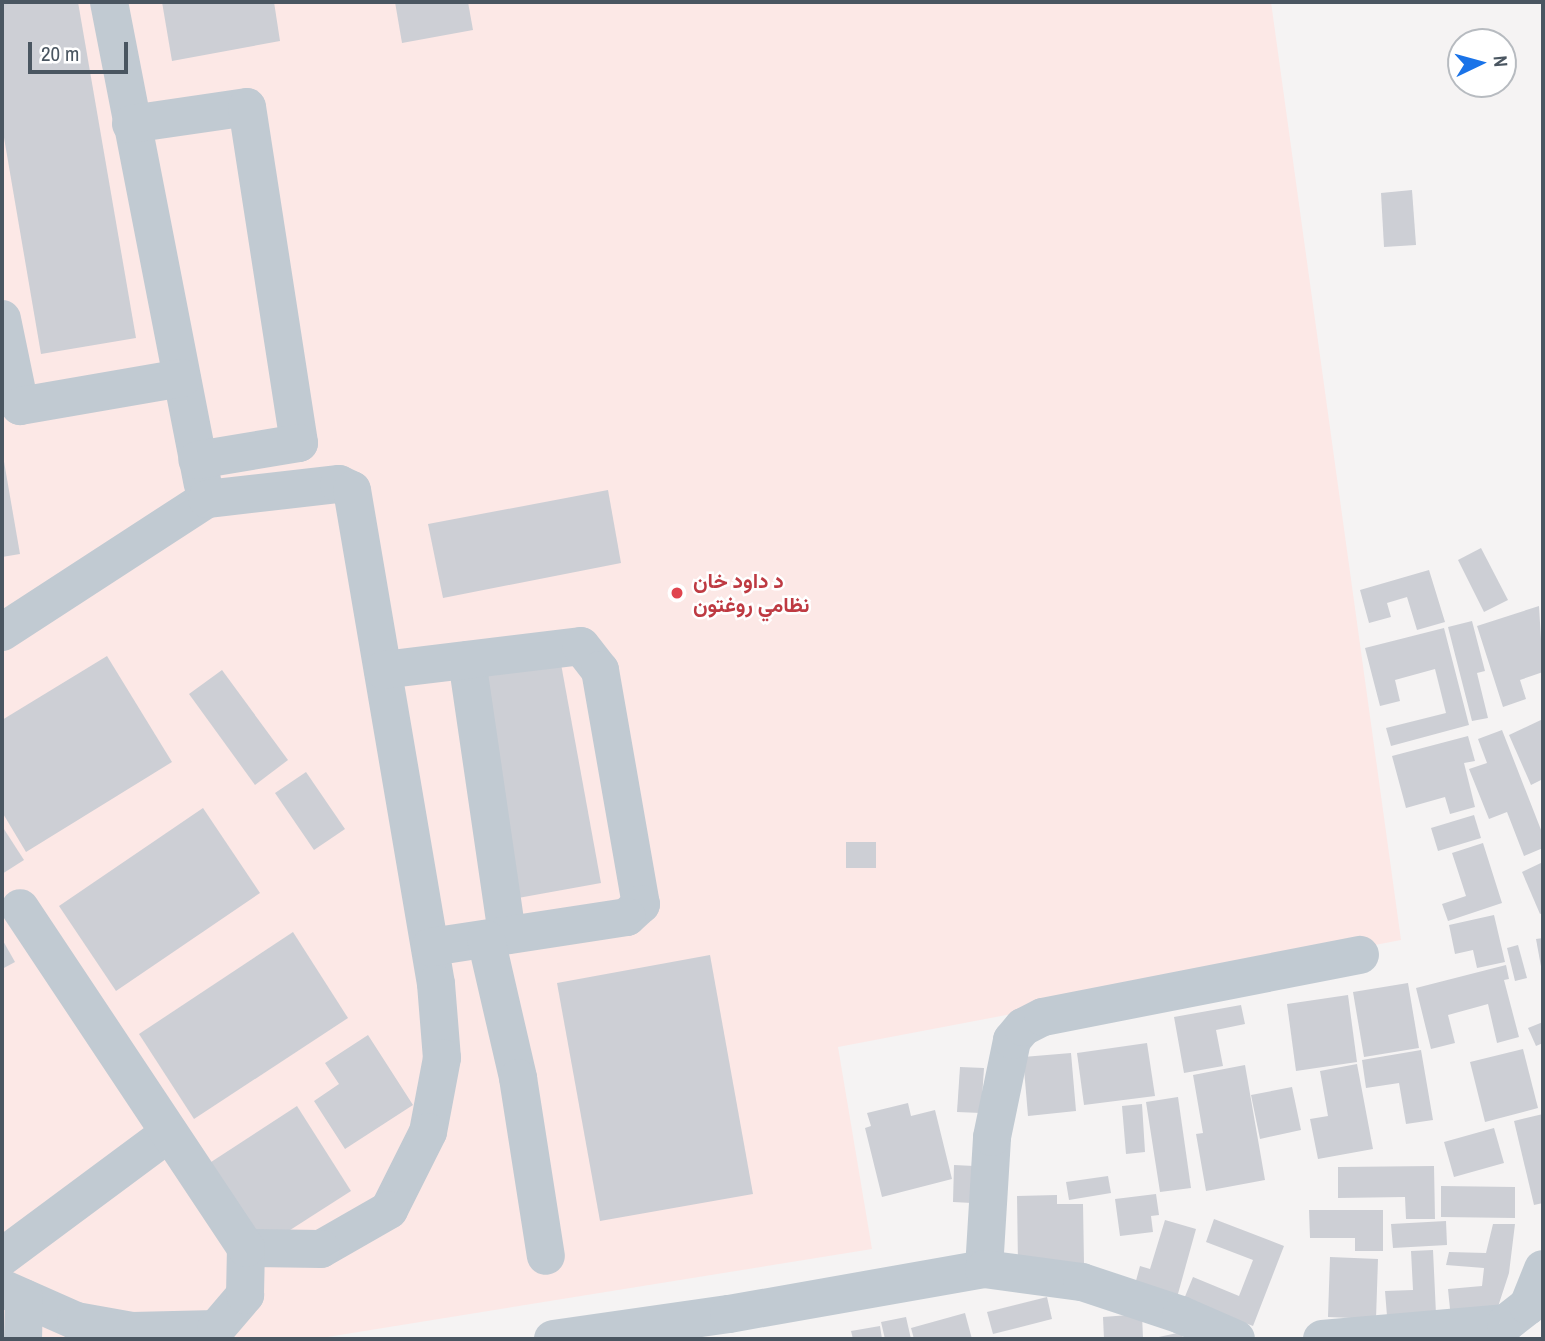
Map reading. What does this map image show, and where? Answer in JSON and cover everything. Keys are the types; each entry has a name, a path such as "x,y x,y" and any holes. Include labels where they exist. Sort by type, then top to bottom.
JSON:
{"street":[{"path":"109,2 197,460 207,499"},
{"path":"131,124 247,107 299,443 197,460"},
{"path":"2,319 20,406 182,378"},
{"path":"2,632 207,499 339,484 352,490 430,947 442,1058 428,1132 389,1210 321,1249 246,1248"},
{"path":"383,670 581,646 600,670 641,904 627,917 430,947"},
{"path":"467,660 497,937 546,1256"},
{"path":"13,1293 76,1321 132,1331 216,1329 244,1295 246,1248 20,908"},
{"path":"984,1269 992,1137 1012,1040 1023,1027 1043,1017 1360,955"},
{"path":"2,1258 169,1133"},
{"path":"553,1339 733,1327 984,1269 1082,1282 1181,1315 1236,1339"},
{"path":"1322,1339 1506,1323 1528,1306 1543,1269"},
{"path":"13,1293 23,1339"}],"shaded area":[{"name":"د داود خان نظامي روغتون","path":"2,2 1271,2 1401,940 838,1047 872,1249 315,1339 2,1339"}],"building":[{"path":"2,2 78,2 136,338 41,354 2,126"},
{"path":"162,2 274,2 280,41 172,61"},
{"path":"395,2 468,2 473,30 402,43"},
{"path":"1412,190 1416,245 1384,247 1381,193"},
{"path":"2,450 20,554 2,557"},
{"path":"608,490 621,563 443,598 428,524"},
{"path":"1481,548 1508,600 1484,612 1458,560"},
{"path":"1429,570 1445,622 1417,630 1407,597 1387,603 1391,617 1369,623 1360,590"},
{"path":"1539,606 1543,672 1520,680 1526,699 1503,707 1477,626"},
{"path":"1472,621 1485,671 1477,673 1488,718 1472,721 1448,627"},
{"path":"1444,628 1469,725 1391,746 1386,728 1446,713 1435,669 1395,680 1400,701 1380,706 1365,648"},
{"path":"559,653 601,883 518,898 477,668"},
{"path":"107,656 172,762 26,852 2,812 2,720"},
{"path":"222,670 288,760 255,785 189,694"},
{"path":"1543,719 1543,779 1531,785 1509,735"},
{"path":"1502,730 1543,835 1543,848 1524,856 1507,812 1489,819 1469,769 1487,763 1478,739"},
{"path":"1468,736 1475,761 1464,763 1475,807 1450,814 1445,797 1406,808 1392,756"},
{"path":"306,772 345,829 314,850 275,793"},
{"path":"203,808 260,893 116,991 59,906"},
{"path":"1474,815 1481,838 1438,851 1431,828"},
{"path":"2,826 24,860 2,874"},
{"path":"846,842 876,842 876,868 846,868"},
{"path":"1483,843 1502,903 1448,921 1442,904 1466,896 1452,853"},
{"path":"1543,862 1543,913 1540,914 1522,872"},
{"path":"1494,915 1505,962 1477,968 1473,950 1455,954 1449,925"},
{"path":"293,932 348,1018 194,1119 139,1034"},
{"path":"1543,938 1543,972 1542,972 1536,939"},
{"path":"2,939 15,962 2,969"},
{"path":"1518,945 1527,978 1515,981 1507,948"},
{"path":"710,955 753,1194 600,1221 557,983"},
{"path":"1506,965 1509,979 1504,980 1519,1037 1497,1043 1488,1004 1448,1015 1455,1043 1431,1049 1416,988"},
{"path":"1408,983 1419,1048 1364,1057 1353,992"},
{"path":"1348,995 1357,1062 1296,1071 1287,1004"},
{"path":"1241,1005 1245,1024 1216,1030 1223,1066 1184,1073 1174,1017"},
{"path":"1543,1022 1543,1043 1536,1046 1528,1028"},
{"path":"368,1035 413,1105 345,1149 314,1101 339,1084 325,1063"},
{"path":"1147,1043 1155,1096 1084,1105 1077,1053"},
{"path":"1523,1049 1538,1108 1485,1122 1470,1062"},
{"path":"1421,1050 1433,1120 1406,1124 1399,1083 1366,1088 1362,1060"},
{"path":"1071,1053 1076,1111 1028,1116 1023,1057"},
{"path":"1357,1064 1373,1149 1318,1159 1310,1119 1328,1116 1320,1071"},
{"path":"1245,1065 1265,1180 1206,1191 1196,1134 1203,1133 1193,1075"},
{"path":"960,1067 984,1068 981,1113 957,1112"},
{"path":"1292,1087 1301,1130 1260,1139 1251,1095"},
{"path":"1178,1097 1191,1188 1160,1192 1146,1102"},
{"path":"908,1103 911,1116 935,1110 952,1179 882,1197 865,1128 871,1126 867,1113"},
{"path":"1142,1104 1145,1152 1126,1154 1122,1106"},
{"path":"297,1106 351,1191 262,1248 208,1164"},
{"path":"1543,1114 1543,1203 1534,1205 1514,1121"},
{"path":"1494,1128 1504,1163 1454,1177 1444,1142"},
{"path":"954,1165 974,1166 972,1203 953,1202"},
{"path":"1434,1166 1435,1219 1406,1219 1405,1197 1338,1198 1338,1167"},
{"path":"1108,1176 1111,1193 1069,1200 1066,1182"},
{"path":"1441,1186 1515,1187 1515,1218 1441,1217"},
{"path":"1156,1194 1159,1215 1151,1216 1153,1232 1120,1236 1115,1199"},
{"path":"1057,1195 1057,1204 1083,1204 1084,1264 1018,1265 1017,1196"},
{"path":"1309,1210 1383,1210 1383,1251 1355,1251 1355,1238 1310,1238"},
{"path":"1214,1219 1284,1246 1253,1326 1184,1299 1193,1277 1239,1296 1253,1260 1206,1242"},
{"path":"1165,1220 1196,1229 1176,1301 1134,1288 1140,1266 1150,1269"},
{"path":"1446,1221 1447,1245 1393,1248 1391,1224"},
{"path":"1493,1224 1515,1224 1509,1273 1494,1319 1451,1319 1448,1289 1482,1286 1484,1268 1446,1265 1449,1252 1486,1253"},
{"path":"1433,1250 1436,1314 1387,1316 1385,1291 1413,1290 1411,1251"},
{"path":"1330,1257 1378,1259 1376,1319 1328,1317"},
{"path":"1047,1297 1052,1319 993,1334 987,1312"},
{"path":"965,1313 972,1339 914,1339 911,1328"},
{"path":"1142,1314 1143,1339 1104,1339 1103,1317"},
{"path":"906,1317 911,1339 885,1339 881,1322"},
{"path":"880,1326 882,1339 853,1339 851,1331"},
{"path":"1182,1332 1183,1339 1154,1339 1154,1338"}],"place":[{"name":"د داود خان نظامي روغتون","path":"677,593"}]}
